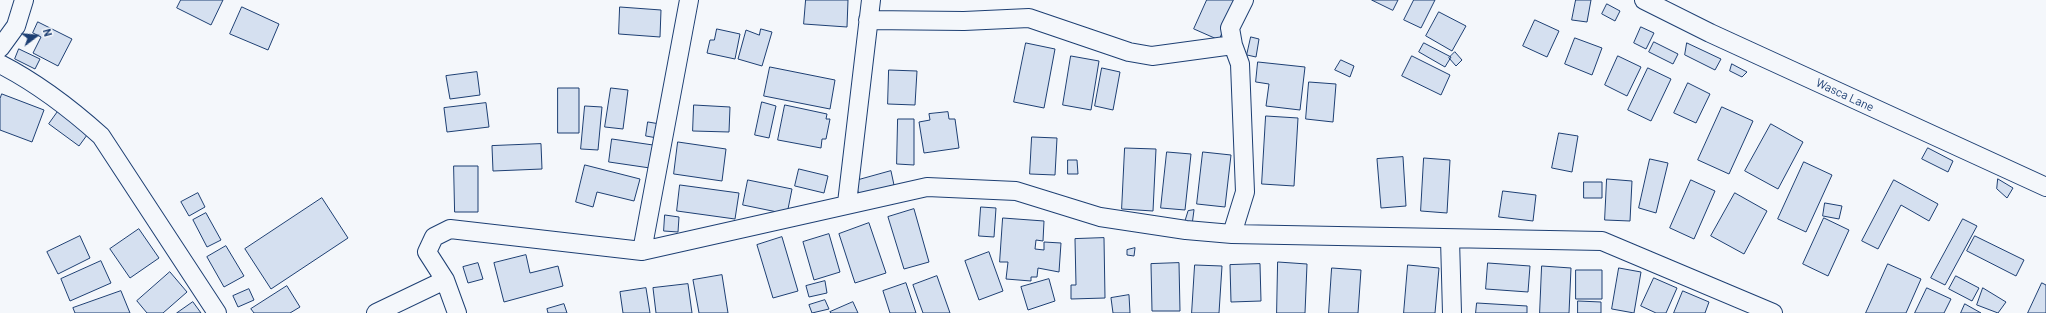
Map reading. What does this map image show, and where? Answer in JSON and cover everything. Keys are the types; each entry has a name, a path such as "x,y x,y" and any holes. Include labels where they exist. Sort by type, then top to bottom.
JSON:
{"street":[{"path":"0,48 16,26 24,0"},
{"path":"642,251 689,0"},
{"path":"847,203 871,0"},
{"path":"1232,234 1244,192 1240,64 1233,45 1230,28 1244,0"},
{"name":"Wasca Lane","path":"1644,0 1710,33 2046,187"},
{"path":"868,20 964,21 1029,18 1129,52 1152,56 1233,45"},
{"path":"0,64 78,115 101,136 216,313"},
{"path":"457,313 444,280 427,252 434,237 450,229 642,251 847,203 927,187 1016,191 1100,217 1186,230 1232,234 1602,241 1773,313"},
{"path":"1450,239 1452,313"},
{"path":"376,313 444,280"}],"building":[{"path":"181,0 223,0 211,25 177,8"},
{"path":"806,0 848,0 847,27 804,24"},
{"path":"1207,0 1236,0 1219,40 1194,29"},
{"path":"1372,0 1398,0 1393,10"},
{"path":"1414,0 1435,0 1421,28 1404,20"},
{"path":"1576,0 1591,0 1587,22 1572,20"},
{"path":"1607,4 1620,11 1615,21 1602,14"},
{"path":"242,7 279,24 268,50 230,34"},
{"path":"620,7 661,10 660,37 619,34"},
{"path":"1439,12 1466,26 1452,51 1426,36"},
{"path":"1535,20 1559,31 1547,57 1523,46"},
{"path":"38,22 72,39 58,66 33,53 41,37 33,33"},
{"path":"1641,27 1654,33 1646,49 1634,43"},
{"path":"717,29 740,34 735,59 707,53 710,40 714,40"},
{"path":"761,29 772,32 762,66 738,59 746,30 759,35"},
{"path":"1251,37 1259,39 1256,57 1247,55"},
{"path":"1575,38 1602,48 1592,75 1565,64"},
{"path":"1654,42 1678,54 1673,64 1649,52"},
{"path":"1026,43 1055,49 1044,108 1014,102"},
{"path":"1424,43 1451,57 1445,67 1419,52"},
{"path":"1687,43 1721,59 1715,70 1685,55"},
{"path":"19,49 40,59 35,69 15,59"},
{"path":"1455,52 1462,60 1456,66 1449,58"},
{"path":"1071,56 1099,61 1091,110 1063,105"},
{"path":"1412,56 1450,75 1441,95 1402,76"},
{"path":"1618,56 1641,67 1627,96 1605,85"},
{"path":"1341,60 1354,66 1350,77 1335,70"},
{"path":"1258,62 1305,67 1300,110 1266,106 1269,84 1256,82"},
{"path":"1732,64 1747,72 1742,77 1730,71"},
{"path":"770,67 835,80 830,109 764,96"},
{"path":"1102,68 1120,72 1113,110 1095,106"},
{"path":"1648,68 1671,79 1651,121 1628,110"},
{"path":"889,70 917,71 915,105 888,104"},
{"path":"477,72 480,95 450,99 446,76"},
{"path":"1309,82 1336,84 1333,122 1306,119"},
{"path":"1688,83 1710,94 1696,123 1674,113"},
{"path":"558,88 579,88 579,133 558,133"},
{"path":"611,88 628,90 623,129 605,127"},
{"path":"2,94 44,110 32,142 0,130 0,99"},
{"path":"762,102 776,106 769,138 755,135"},
{"path":"486,103 489,127 447,132 444,108"},
{"path":"694,105 730,107 729,132 693,131"},
{"path":"785,105 827,114 826,119 830,119 826,139 822,139 821,148 778,140"},
{"path":"585,106 602,107 598,150 581,149"},
{"path":"1722,107 1753,121 1729,174 1698,160"},
{"path":"59,110 90,131 79,146 49,124"},
{"path":"948,112 949,119 955,119 959,148 924,153 919,122 930,120 929,114"},
{"path":"1266,116 1298,118 1294,186 1262,184"},
{"path":"898,119 914,119 914,165 897,164"},
{"path":"648,122 660,124 657,138 646,136"},
{"path":"1771,124 1803,142 1778,189 1745,171"},
{"path":"1559,133 1578,136 1572,172 1552,168"},
{"path":"1032,137 1057,138 1055,175 1030,174"},
{"path":"612,139 653,145 650,168 609,162"},
{"path":"678,142 726,149 722,181 674,174"},
{"path":"541,144 542,169 493,171 492,146"},
{"path":"1125,148 1156,149 1153,211 1122,209"},
{"path":"1928,148 1953,161 1948,172 1922,159"},
{"path":"1167,152 1191,154 1185,210 1161,208"},
{"path":"1203,152 1231,155 1225,207 1197,204"},
{"path":"1403,157 1406,206 1381,208 1377,159"},
{"path":"1424,158 1450,160 1447,213 1421,211"},
{"path":"1650,159 1668,163 1656,213 1639,208"},
{"path":"1068,160 1077,160 1078,174 1068,174"},
{"path":"1804,162 1832,175 1806,232 1778,219"},
{"path":"585,165 640,179 634,201 597,192 593,207 576,202"},
{"path":"454,166 478,166 478,212 455,212"},
{"path":"799,169 828,176 824,193 795,186"},
{"path":"891,171 894,185 859,195 855,181"},
{"path":"1607,179 1632,181 1630,221 1605,220"},
{"path":"1998,179 2013,188 2007,198 1997,189"},
{"path":"748,180 792,189 787,214 743,205"},
{"path":"1691,180 1715,191 1694,239 1670,228"},
{"path":"1894,180 1938,204 1929,221 1901,205 1878,249 1862,241"},
{"path":"1584,182 1602,182 1602,198 1584,198"},
{"path":"680,185 739,193 735,219 677,211"},
{"path":"1503,191 1536,195 1533,221 1499,217"},
{"path":"198,193 205,207 189,216 181,202"},
{"path":"1735,193 1767,211 1744,254 1711,236"},
{"path":"322,198 348,238 271,289 245,249"},
{"path":"1825,203 1842,206 1839,219 1823,216"},
{"path":"981,207 996,208 994,237 979,236"},
{"path":"914,209 929,262 904,269 888,217"},
{"path":"1194,210 1192,225 1184,224 1188,211"},
{"path":"206,213 221,240 207,247 193,220"},
{"path":"665,215 679,217 678,232 664,231"},
{"path":"1003,218 1044,221 1043,241 1036,240 1035,249 1044,250 1044,242 1061,243 1059,272 1038,268 1037,277 1031,277 1031,281 1006,279 1008,262 1000,262"},
{"path":"1824,218 1849,230 1828,276 1803,264"},
{"path":"1963,219 1977,226 1945,285 1931,278"},
{"path":"869,223 886,273 855,283 839,234"},
{"path":"139,229 159,258 130,278 110,249"},
{"path":"829,234 840,272 814,280 803,242"},
{"path":"80,236 90,258 58,274 47,252"},
{"path":"1975,236 2024,260 2016,276 1967,251"},
{"path":"782,237 798,291 773,298 757,245"},
{"path":"1104,238 1105,298 1071,299 1071,285 1076,285 1075,239"},
{"path":"226,246 244,276 224,287 207,257"},
{"path":"1135,248 1134,256 1127,255 1127,250"},
{"path":"989,252 1003,291 979,300 965,261"},
{"path":"526,255 530,273 558,266 563,286 504,302 494,263"},
{"path":"101,261 111,283 70,301 61,279"},
{"path":"1278,262 1307,264 1305,313 1277,313"},
{"path":"478,263 483,279 468,283 463,267"},
{"path":"1179,263 1180,311 1152,311 1151,264"},
{"path":"1488,263 1530,266 1528,292 1486,289"},
{"path":"1260,264 1261,301 1231,302 1230,265"},
{"path":"1888,264 1921,279 1906,313 1866,313"},
{"path":"1195,265 1222,266 1219,313 1192,313"},
{"path":"1408,265 1439,268 1435,313 1404,313"},
{"path":"1542,266 1571,268 1569,313 1540,313"},
{"path":"1332,268 1361,270 1358,313 1329,313"},
{"path":"1619,268 1641,272 1634,313 1612,309"},
{"path":"1576,270 1602,270 1602,299 1576,299"},
{"path":"170,272 187,292 163,313 147,313 137,301"},
{"path":"722,275 728,313 699,313 693,280"},
{"path":"937,276 950,313 923,313 913,285"},
{"path":"1956,276 1979,288 1972,301 1949,289"},
{"path":"1654,278 1677,288 1666,313 1656,313 1641,306"},
{"path":"1049,279 1055,301 1028,310 1021,287"},
{"path":"825,281 827,293 809,297 806,286"},
{"path":"906,283 916,313 890,313 883,291"},
{"path":"2042,283 2046,285 2046,313 2028,313"},
{"path":"688,284 692,313 656,313 653,288"},
{"path":"287,286 300,307 290,313 254,313 251,309"},
{"path":"646,288 650,313 623,313 620,292"},
{"path":"1927,288 1951,299 1944,313 1915,313"},
{"path":"1983,288 2006,302 1998,313 1977,305"},
{"path":"249,289 254,300 238,307 233,296"},
{"path":"121,291 130,313 75,313 73,308"},
{"path":"1683,291 1709,302 1705,313 1674,313"},
{"path":"1129,295 1130,313 1113,313 1111,298"},
{"path":"825,300 829,309 812,313 809,305"},
{"path":"1578,301 1601,302 1601,313 1578,313"},
{"path":"193,302 201,313 177,313"},
{"path":"853,302 858,313 830,312"},
{"path":"1477,303 1527,306 1527,313 1476,313"},
{"path":"564,304 567,313 548,313 547,309"},
{"path":"1965,304 1981,313 1961,313"}]}
